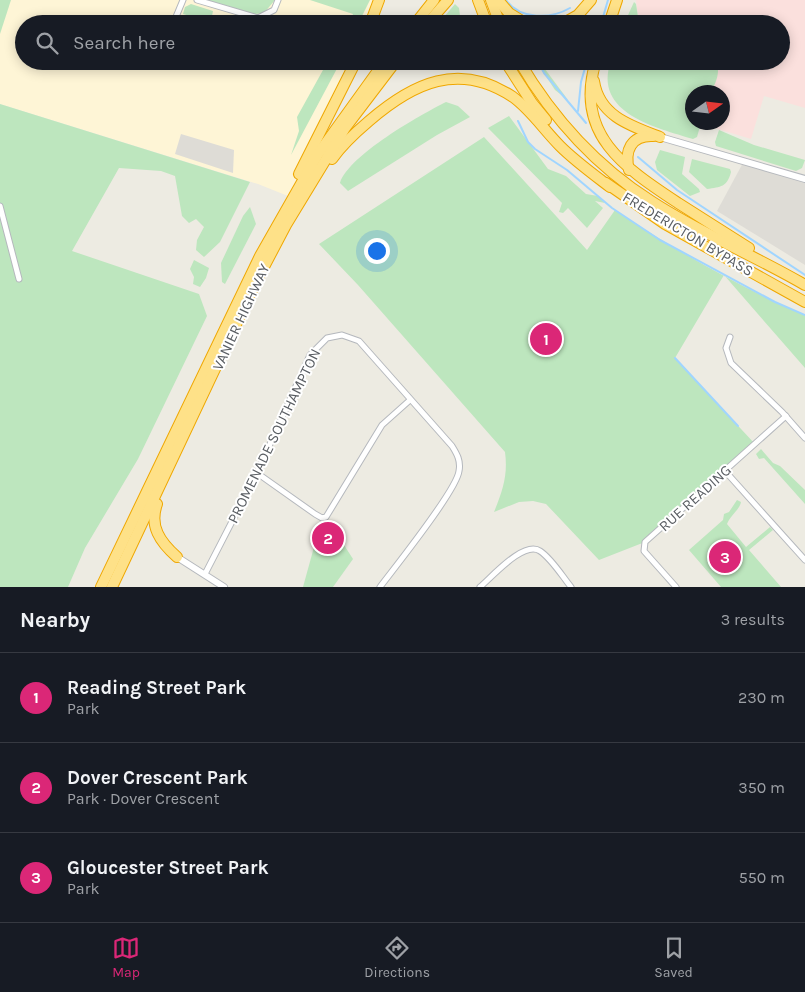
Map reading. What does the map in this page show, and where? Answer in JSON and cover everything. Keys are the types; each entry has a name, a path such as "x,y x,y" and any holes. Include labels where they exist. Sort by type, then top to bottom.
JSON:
{"highway":[{"path":"373,15 379,0"},
{"path":"422,15 434,0"},
{"path":"436,15 448,0"},
{"path":"478,0 484,15"},
{"path":"491,0 497,15"},
{"path":"498,0 511,15"},
{"path":"578,15 590,0"},
{"path":"612,15 617,0"},
{"path":"260,256 352,70"},
{"name":"VANIER HIGHWAY","path":"101,587 260,256 318,154 379,70"},
{"name":"VANIER HIGHWAY","path":"112,587 286,225 345,128 389,70"},
{"name":"FREDERICTON BYPASS","path":"511,70 532,103 559,136 610,187 642,210 695,242 805,302"},
{"name":"FREDERICTON BYPASS","path":"525,70 554,113 600,161 627,184 673,214 805,285"},
{"path":"594,70 591,98 597,126 611,151 629,170 792,278"},
{"path":"595,70 598,93 604,106 614,117 660,137"},
{"path":"286,225 334,154 360,128 404,94 422,85 441,79 460,78 477,81 512,97 526,108 561,147 610,187"},
{"path":"629,170 627,152 630,145 641,137 660,137"},
{"path":"172,461 153,514 154,524 162,541 177,557"}],"street":[{"path":"177,15 183,0"},
{"path":"197,0 248,15"},
{"path":"264,15 274,10 278,0"},
{"path":"660,137 805,179"},
{"path":"0,206 19,279"},
{"name":"PROMENADE SOUTHAMPTON","path":"205,574 256,473 310,355 327,338 342,335 359,341 458,454 459,473 445,498 380,587"},
{"path":"730,337 726,348 731,363 786,416 805,438"},
{"path":"256,473 322,518 326,516 382,425 410,400"},
{"name":"RUE READING","path":"676,587 647,555 644,547 645,542 786,416"},
{"path":"725,471 805,560"},
{"path":"480,587 519,552 531,549 540,550 571,587"},
{"path":"177,557 224,587"}],"shaded area":[{"path":"6,0 379,0 373,15 15,15 15,70 351,70 288,196 258,184 0,104 0,21"},
{"path":"636,0 805,0 805,108 764,96 751,139 721,130 730,130 730,85 713,85 718,70 790,70 790,15 638,15"},
{"path":"181,134 234,150 233,173 175,154"},
{"path":"744,161 805,179 805,265 717,211"}],"green space":[{"path":"0,0 11,0 0,34"},
{"path":"207,0 275,0 264,13 255,14"},
{"path":"310,0 370,0 362,15 353,14"},
{"path":"634,2 638,15 628,15"},
{"path":"191,4 213,11 212,15 183,14 185,7"},
{"path":"455,4 459,8 460,15 446,15"},
{"path":"323,70 336,70 291,155 299,131 297,117"},
{"path":"542,70 546,70 568,100 555,90"},
{"path":"610,70 718,70 714,85 685,85 685,130 699,130 697,137 693,139 646,123 631,115 619,106 611,94 608,79"},
{"path":"446,102 458,106 470,117 437,135 348,191 340,183 346,172 371,148 403,126"},
{"path":"0,104 250,182 220,242 204,257 196,250 197,240 204,227 196,219 189,223 182,216 175,176 161,171 119,168 72,251 199,294 207,316 138,459 85,548 68,587 0,587"},
{"path":"509,116 548,169 566,176 586,194 598,196 605,203 595,201 603,208 587,228 568,208 563,213 559,212 562,203 488,128"},
{"path":"719,130 754,145 805,160 802,168 796,171 716,146 715,142"},
{"path":"484,137 587,250 615,210 724,276 675,358 755,444 645,542 599,560 546,504 533,501 519,502 494,512 504,482 506,468 505,452 358,285 319,244"},
{"path":"660,150 685,157 682,174 700,192 690,196 657,170 655,162"},
{"path":"692,159 730,169 728,181 720,187 707,189 689,172"},
{"path":"250,207 256,224 225,284 222,282 221,263 243,216"},
{"path":"194,260 209,268 206,278 200,287 193,284 194,277 190,269"},
{"path":"725,277 805,315 805,368"},
{"path":"761,449 773,463 780,466 805,490 805,504 764,458 759,459 756,454"},
{"path":"737,500 741,502 740,505 727,524 746,547 770,527 773,530 749,550 781,587 721,587 689,550 723,520 724,514 729,512"},
{"path":"326,517 353,559 333,587 303,587 322,518"}],"waterway":[{"path":"506,0 512,7 532,15"},
{"path":"604,15 608,0"},
{"path":"550,15 570,8"},
{"path":"542,70 586,123"},
{"path":"578,111 581,82 584,70"},
{"path":"518,121 528,142 535,149 567,170 612,208 660,240 775,302 805,315"},
{"path":"638,157 677,190 805,275"},
{"path":"675,358 738,426"}],"place":[{"name":"Reading Street Park","path":"546,339"},
{"name":"Dover Crescent Park","path":"328,538"},
{"name":"Gloucester Street Park","path":"725,557"}]}
